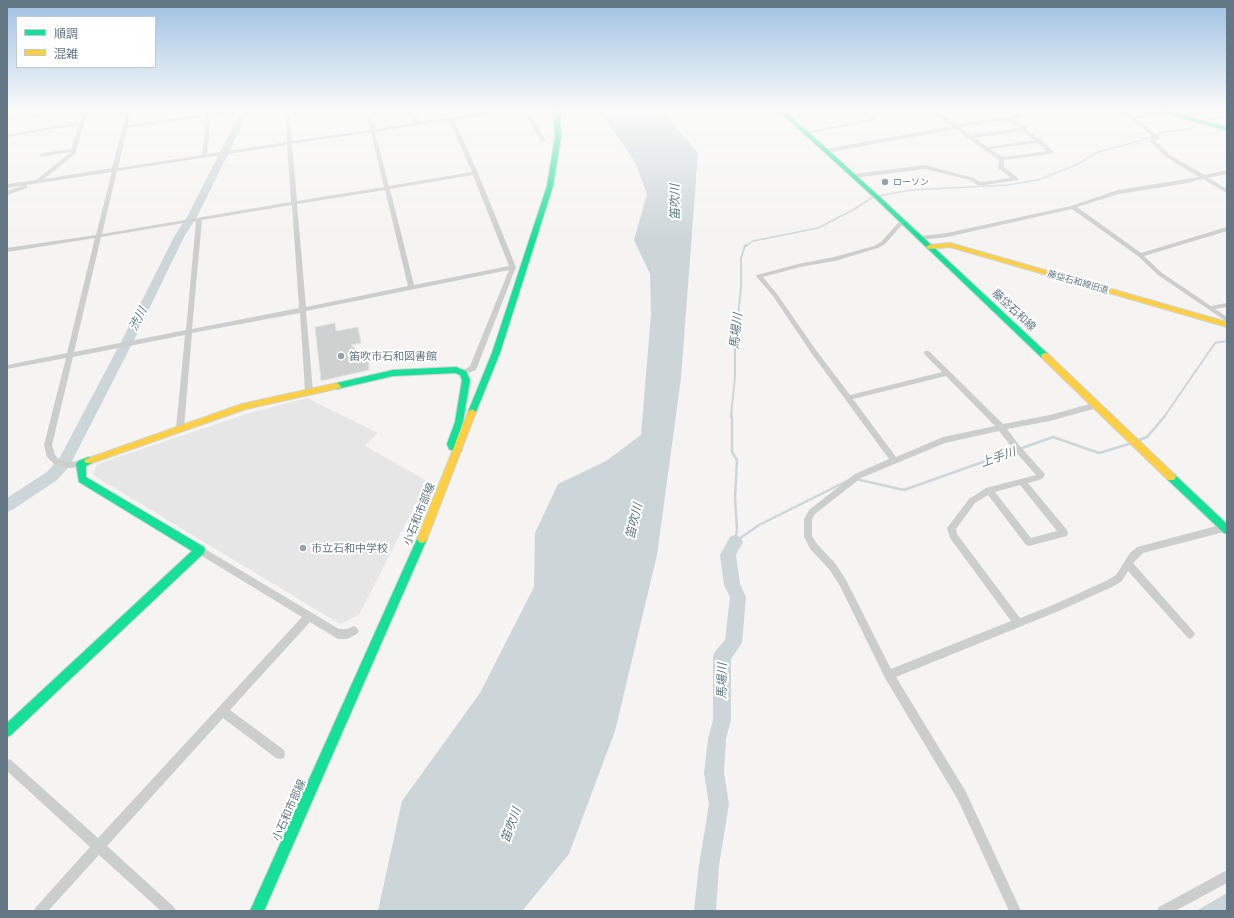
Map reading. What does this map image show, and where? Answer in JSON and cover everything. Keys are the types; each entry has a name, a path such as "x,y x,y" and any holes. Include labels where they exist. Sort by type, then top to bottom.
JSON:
{"main road":[{"name":"小石和市部線","path":"257,911 418,549 458,450 496,353 545,203 556,154"},
{"name":"藤垈石和線","path":"829,154 921,238 1226,529"},
{"name":"藤垈石和線旧道","path":"929,247 950,245 1227,325"},
{"path":"7,731 200,550 82,479 81,464 245,406 393,374 456,370 463,373 466,380 459,422 452,444 452,447 458,450"}],"street":[{"path":"42,155 49,154"},
{"path":"7,193 29,186 72,154"},
{"path":"81,464 68,465 57,462 51,457 48,445 119,154"},
{"path":"7,186 219,154"},
{"path":"290,154 309,391"},
{"path":"378,154 411,287"},
{"path":"463,373 473,368 513,267 466,154"},
{"path":"995,154 1002,159 1038,154"},
{"path":"1166,154 1198,175 1205,177 1227,191"},
{"path":"854,176 925,167 972,179 979,184 1016,179 1001,168 1002,159"},
{"path":"921,238 947,235 1073,207 1118,192 1227,172"},
{"path":"7,250 475,173"},
{"path":"1073,207 1140,255 1160,274 1227,320"},
{"path":"180,428 189,332 196,220"},
{"path":"894,460 814,352 775,295 759,276 800,265 835,259 876,247 883,243 900,224 904,223"},
{"path":"1140,255 1227,229"},
{"path":"7,367 302,310 513,267"},
{"path":"1209,308 1227,305"},
{"path":"927,352 1001,427 1017,449 1041,475 1022,482 989,490 972,501 951,528 953,535 1018,623"},
{"path":"848,398 947,373"},
{"path":"1015,911 962,796 889,675 843,583 832,566 814,547 808,537 808,519 812,512 855,479 894,460 943,440 1050,418 1097,405"},
{"path":"989,490 1029,542 1064,533 1022,482"},
{"path":"889,675 1018,623 1111,583 1119,578 1132,556 1140,550 1226,529"},
{"path":"200,550 338,634 347,634 354,631"},
{"path":"1128,564 1190,634"},
{"path":"40,911 100,847 309,616"},
{"path":"223,711 280,754"},
{"path":"7,764 170,911"},
{"path":"1162,911 1227,876"}],"shaded area":[{"name":"市立石和中学校","path":"307,398 378,433 365,446 427,481 359,615 340,624 93,475 97,464 252,412"}],"water":[{"name":"笛吹川","path":"629,154 698,154 681,378 657,555 615,731 569,854 522,911 378,911 402,801 480,693 534,587 535,533 558,484 606,461 641,435 651,314 650,274 634,240 647,194 635,162"},
{"path":"1227,893 1227,911 1196,911"}],"building":[{"name":"笛吹市石和図書館","path":"335,323 336,331 358,327 361,343 351,345 369,361 369,370 321,381 315,327"}],"waterway":[{"name":"渋川","path":"7,506 52,476 64,463 128,340 179,237 193,215 224,154"},
{"name":"馬場川","path":"746,246 753,241 818,228 853,210 873,197 911,190 1008,185 1038,180 1076,165 1095,154"},
{"name":"馬場川","path":"731,417 735,376 735,345 741,287 741,258 745,246 747,245"},
{"name":"上手川","path":"1164,417 1215,343 1227,341"},
{"name":"馬場川","path":"732,416 732,452 737,460 735,498 737,529 735,542"},
{"name":"上手川","path":"1137,441 1147,437 1165,416"},
{"name":"上手川","path":"856,479 904,490 1053,437 1099,453 1132,443"},
{"name":"上手川","path":"736,541 759,525 849,480"},
{"name":"馬場川","path":"705,911 709,865 719,804 714,773 717,739 722,720 722,656 733,643 738,597 732,585 728,555 735,542"}],"traffic: fast":[{"path":"472,412 496,353 550,186 555,154"},
{"path":"829,154 1045,356"},
{"path":"337,386 393,373 456,370 463,373 466,380 459,422 451,444 452,447 458,450"},
{"path":"7,731 200,550 82,479 81,464 89,461"},
{"path":"1171,477 1227,530"},
{"path":"257,911 422,539"}],"traffic: slow":[{"path":"929,247 950,245 1227,325"},
{"path":"1045,356 1171,477"},
{"path":"89,461 245,406 337,386"},
{"path":"422,539 472,412"}],"place":[{"name":"ローソン","path":"885,182"},
{"name":"笛吹市石和図書館","path":"341,356"},
{"name":"市立石和中学校","path":"303,548"}]}
